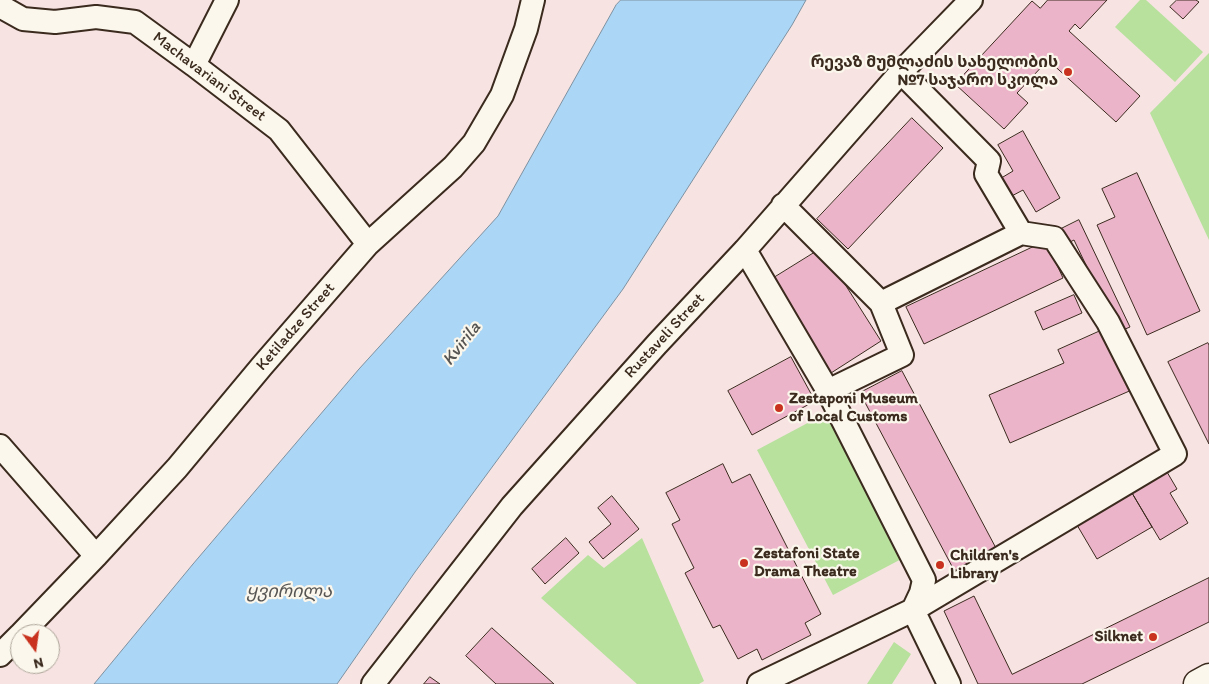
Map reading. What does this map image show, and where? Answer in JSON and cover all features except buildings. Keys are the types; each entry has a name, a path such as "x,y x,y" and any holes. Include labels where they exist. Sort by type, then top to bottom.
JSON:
{"main road":[{"path":"1198,684 1209,678"}],"street":[{"path":"194,65 227,0"},
{"name":"Ketiladze Street","path":"30,624 178,468 262,366 368,244 453,167 474,143 502,95 526,30 533,0"},
{"name":"Rustaveli Street","path":"373,684 512,506 651,351 745,250 901,72 971,0"},
{"name":"Machavariani Street","path":"0,6 23,19 55,22 96,17 136,22 279,130 368,244"},
{"path":"901,72 989,161 986,174 1021,233"},
{"path":"783,205 881,303 902,356 828,391"},
{"path":"759,684 913,610 1175,454 1108,322 1054,238 1021,233 881,303"},
{"path":"745,250 828,391 924,580 921,593 913,610"},
{"path":"0,446 96,556"},
{"path":"913,610 949,684"},
{"name":"Ketiladze Street","path":"0,655 10,644"}],"green space":[{"path":"1140,0 1146,0 1203,52 1175,82 1115,27"},
{"path":"1209,53 1209,240 1150,113"},
{"path":"832,410 909,555 833,595 757,450"},
{"path":"642,538 704,681 699,684 637,684 541,598 588,555 604,568"},
{"path":"894,642 911,654 892,684 867,684"}],"water":[{"name":"ყვირილა","path":"621,0 806,0 792,25 623,289 415,572 337,684 94,684 359,369 498,216 616,5"}],"place":[{"name":"რევაზ მუმლაძის სახელობის №7 საჯარო სკოლა","path":"1068,72"},
{"name":"Zestaponi Museum of Local Customs","path":"779,408"},
{"name":"Zestafoni State Drama Theatre","path":"744,563"},
{"name":"Children's Library","path":"940,565"},
{"name":"Silknet","path":"1153,637"}],"water label":[{"name":"Kvirila","path":"462,344"}]}
